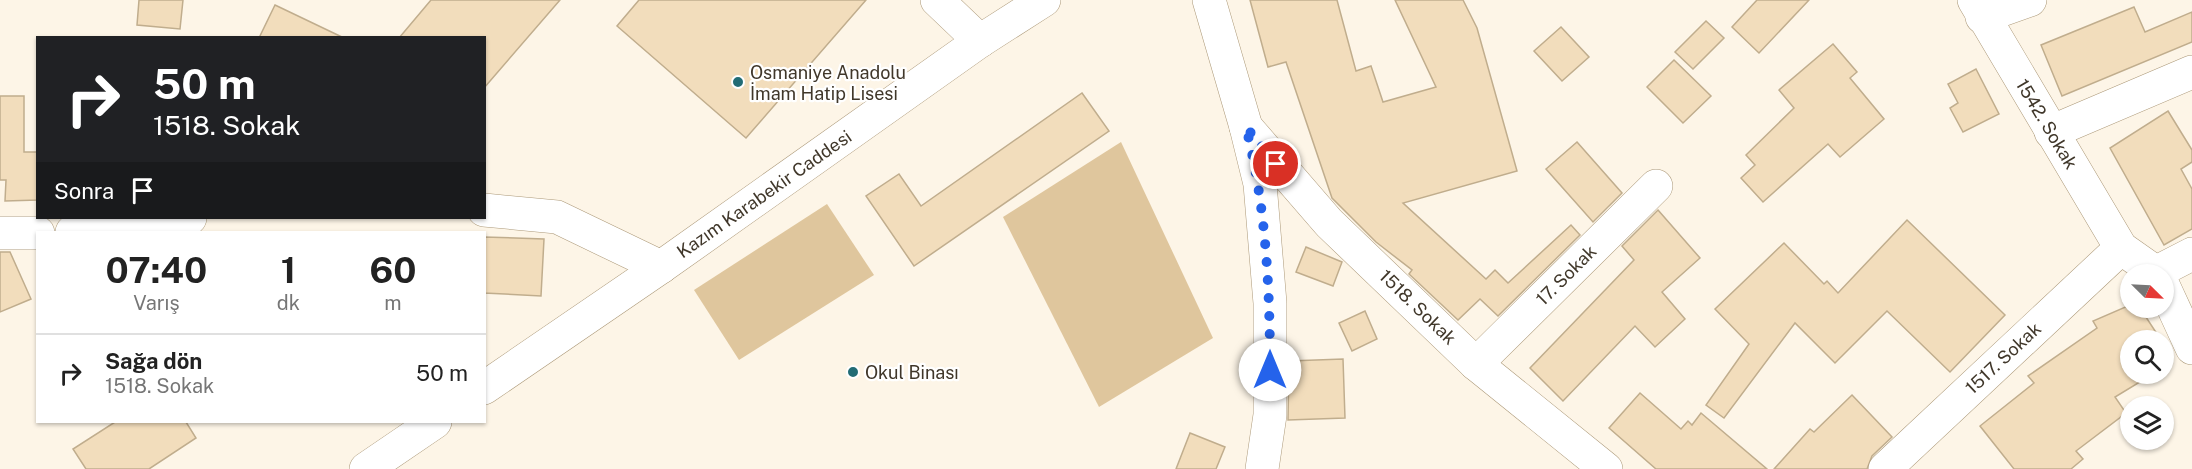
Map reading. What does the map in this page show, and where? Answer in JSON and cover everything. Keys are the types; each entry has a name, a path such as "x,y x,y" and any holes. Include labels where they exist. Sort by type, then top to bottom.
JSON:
{"street":[{"path":"937,0 980,41"},
{"name":"Kazım Karabekir Caddesi","path":"486,387 661,267 980,41 1044,0"},
{"path":"1209,0 1260,184 1270,303 1270,415 1262,469"},
{"path":"1978,8 2030,0"},
{"name":"1542. Sokak","path":"1978,8 2121,248"},
{"path":"2051,132 2192,72"},
{"name":"1518. Sokak","path":"1246,127 1329,223 1476,364 1606,469"},
{"name":"17. Sokak","path":"1476,364 1656,186"},
{"path":"486,210 557,218 661,267"},
{"path":"80,231 182,219"},
{"path":"0,233 36,233"},
{"path":"2121,248 2142,264"},
{"name":"1517. Sokak","path":"1885,469 2121,248"},
{"path":"2174,267 2192,254"},
{"path":"2174,309 2192,348"},
{"path":"366,469 434,423"}],"shaded area":[{"path":"1121,142 1213,338 1099,407 1003,217"},
{"path":"827,204 874,275 739,360 694,290"}],"building":[{"path":"139,0 183,0 180,29 137,25"},
{"path":"431,0 560,0 486,86 486,36 401,36"},
{"name":"Osmaniye Anadolu İmam Hatip Lisesi","path":"639,0 866,0 746,138 617,26"},
{"path":"1250,0 1337,0 1356,71 1371,66 1383,102 1436,87 1395,0 1463,0 1477,28 1517,171 1403,203 1486,279 1495,270 1508,283 1571,225 1580,235 1498,316 1480,299 1458,320 1409,274 1412,270 1376,242 1332,198 1286,62 1268,67"},
{"path":"1757,0 1809,0 1759,53 1732,27"},
{"path":"275,5 340,36 260,36"},
{"path":"2134,7 2145,32 2192,12 2192,42 2062,96 2041,45"},
{"path":"1706,21 1724,38 1693,69 1675,52"},
{"path":"1561,27 1589,57 1562,81 1534,51"},
{"path":"1833,44 1857,72 1850,78 1884,119 1840,157 1828,144 1763,202 1741,178 1755,165 1746,155 1794,108 1779,90"},
{"path":"1674,60 1711,96 1683,123 1647,87"},
{"path":"1976,69 1999,114 1963,132 1950,108 1958,103 1948,84"},
{"path":"1082,93 1109,131 914,266 866,196 899,174 921,206"},
{"path":"0,96 24,96 24,152 36,152 36,200 5,201 6,180 0,180"},
{"path":"2168,111 2192,150 2192,162 2181,169 2192,189 2192,229 2164,245 2110,148"},
{"path":"1577,142 1622,193 1593,222 1546,169"},
{"path":"1658,210 1700,258 1662,292 1685,319 1655,347 1635,326 1563,401 1530,368 1634,260 1622,246"},
{"path":"1907,220 2005,315 1950,372 1887,311 1835,363 1795,323 1724,418 1706,405 1749,344 1715,309 1784,243 1824,284 1827,281 1838,293"},
{"path":"486,237 544,239 541,296 486,293"},
{"path":"1306,247 1342,262 1333,286 1296,272"},
{"path":"0,252 10,252 31,299 0,312"},
{"path":"2120,309 2120,318 2147,318 2154,330 2120,330 2120,384 2136,384 2115,397 2120,404 2120,418 2076,451 2083,459 2071,469 2014,469 1980,426 2034,383 2028,376 2097,328 2093,321"},
{"path":"1365,311 1377,339 1352,351 1339,323"},
{"path":"1343,359 1345,418 1288,420 1289,361"},
{"path":"1640,393 1681,429 1688,421 1692,425 1701,413 1767,469 1656,469 1609,428"},
{"path":"1852,395 1892,437 1872,456 1867,469 1774,469 1810,429 1814,432"},
{"path":"113,423 187,423 196,438 149,469 86,469 73,449"},
{"path":"1190,433 1225,447 1216,469 1176,469"}],"place":[{"name":"Osmaniye Anadolu İmam Hatip Lisesi","path":"738,82"},
{"name":"Okul Binası","path":"853,372"}],"route":[{"path":"1270,370 1270,303 1260,184 1246,127 1276,164"}]}
